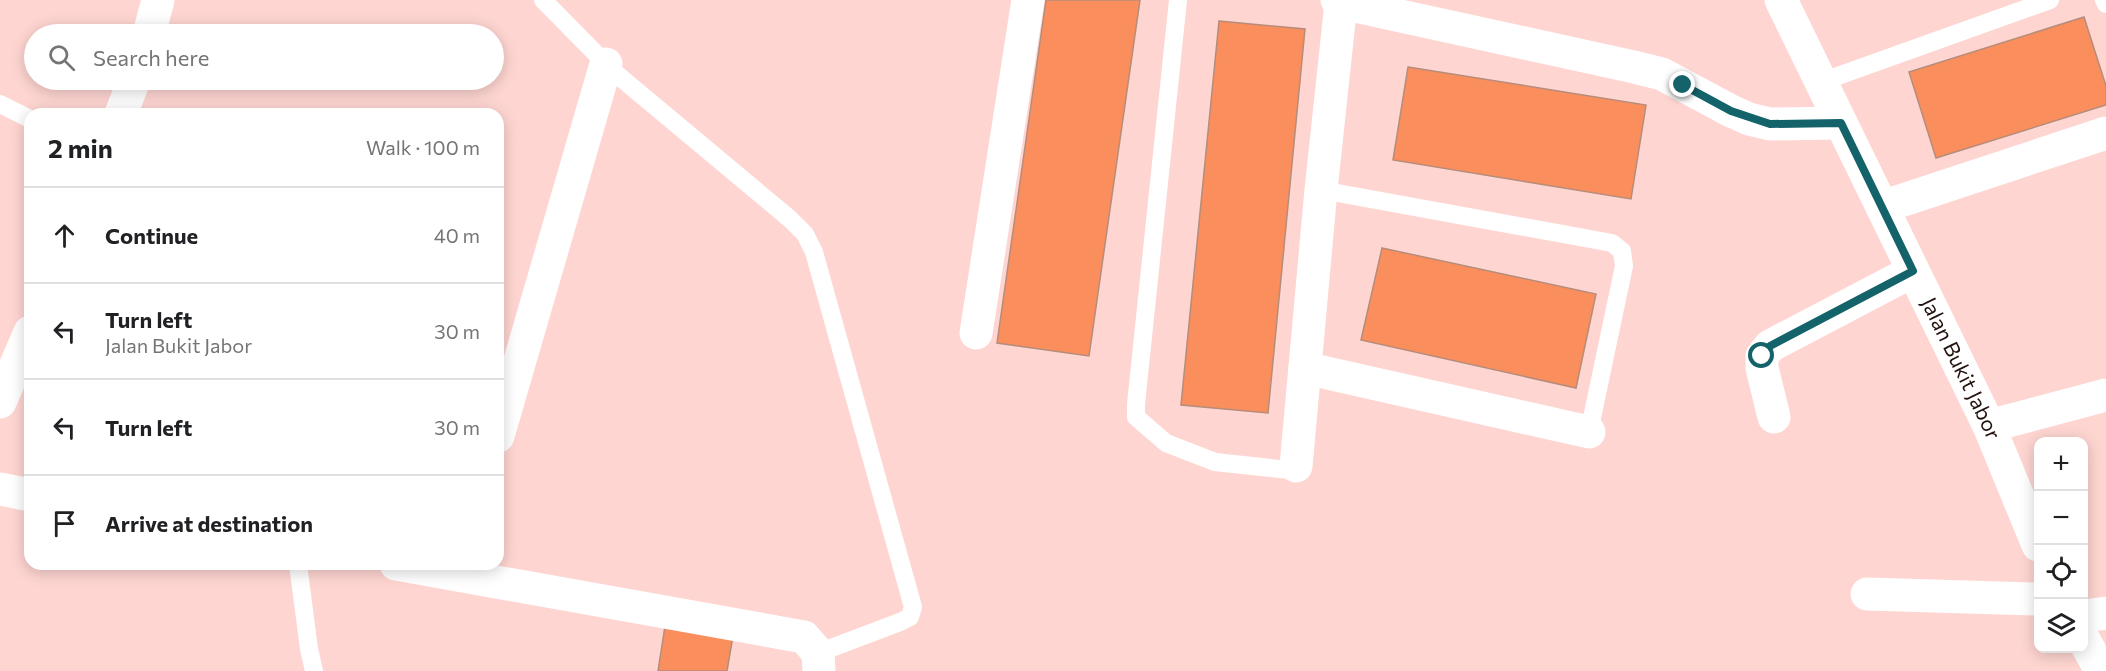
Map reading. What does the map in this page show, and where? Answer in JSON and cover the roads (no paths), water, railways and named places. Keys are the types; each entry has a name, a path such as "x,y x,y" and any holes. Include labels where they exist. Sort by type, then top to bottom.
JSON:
{"street":[{"path":"152,24 158,0"},
{"path":"976,333 1028,0"},
{"name":"Jalan Bukit Jabor","path":"1781,0 1989,426 2034,535"},
{"path":"1296,466 1339,1 1662,74 1731,111 1770,124 1841,123"},
{"path":"504,415 606,64"},
{"path":"123,108 130,90"},
{"path":"1882,207 2106,133"},
{"path":"1774,417 1762,368 1762,356 1770,346 1913,271"},
{"path":"0,402 24,346"},
{"path":"1305,368 1589,432"},
{"path":"1989,426 2106,395"},
{"path":"0,489 24,494"},
{"path":"459,570 804,637 819,662"},
{"path":"1867,594 2034,599"},
{"path":"2088,615 2106,613"},
{"path":"2088,647 2101,671"}],"lane":[{"path":"543,0 614,72 790,219 805,234 814,252 913,607 910,617 819,662"},
{"path":"1178,0 1136,417 1166,443 1215,462 1289,470 1296,466"},
{"path":"1821,82 2050,0"},
{"path":"2104,0 2106,4"},
{"path":"0,104 24,116"},
{"path":"1321,190 1612,243 1622,251 1624,266 1589,432"},
{"path":"299,570 314,671"}]}
